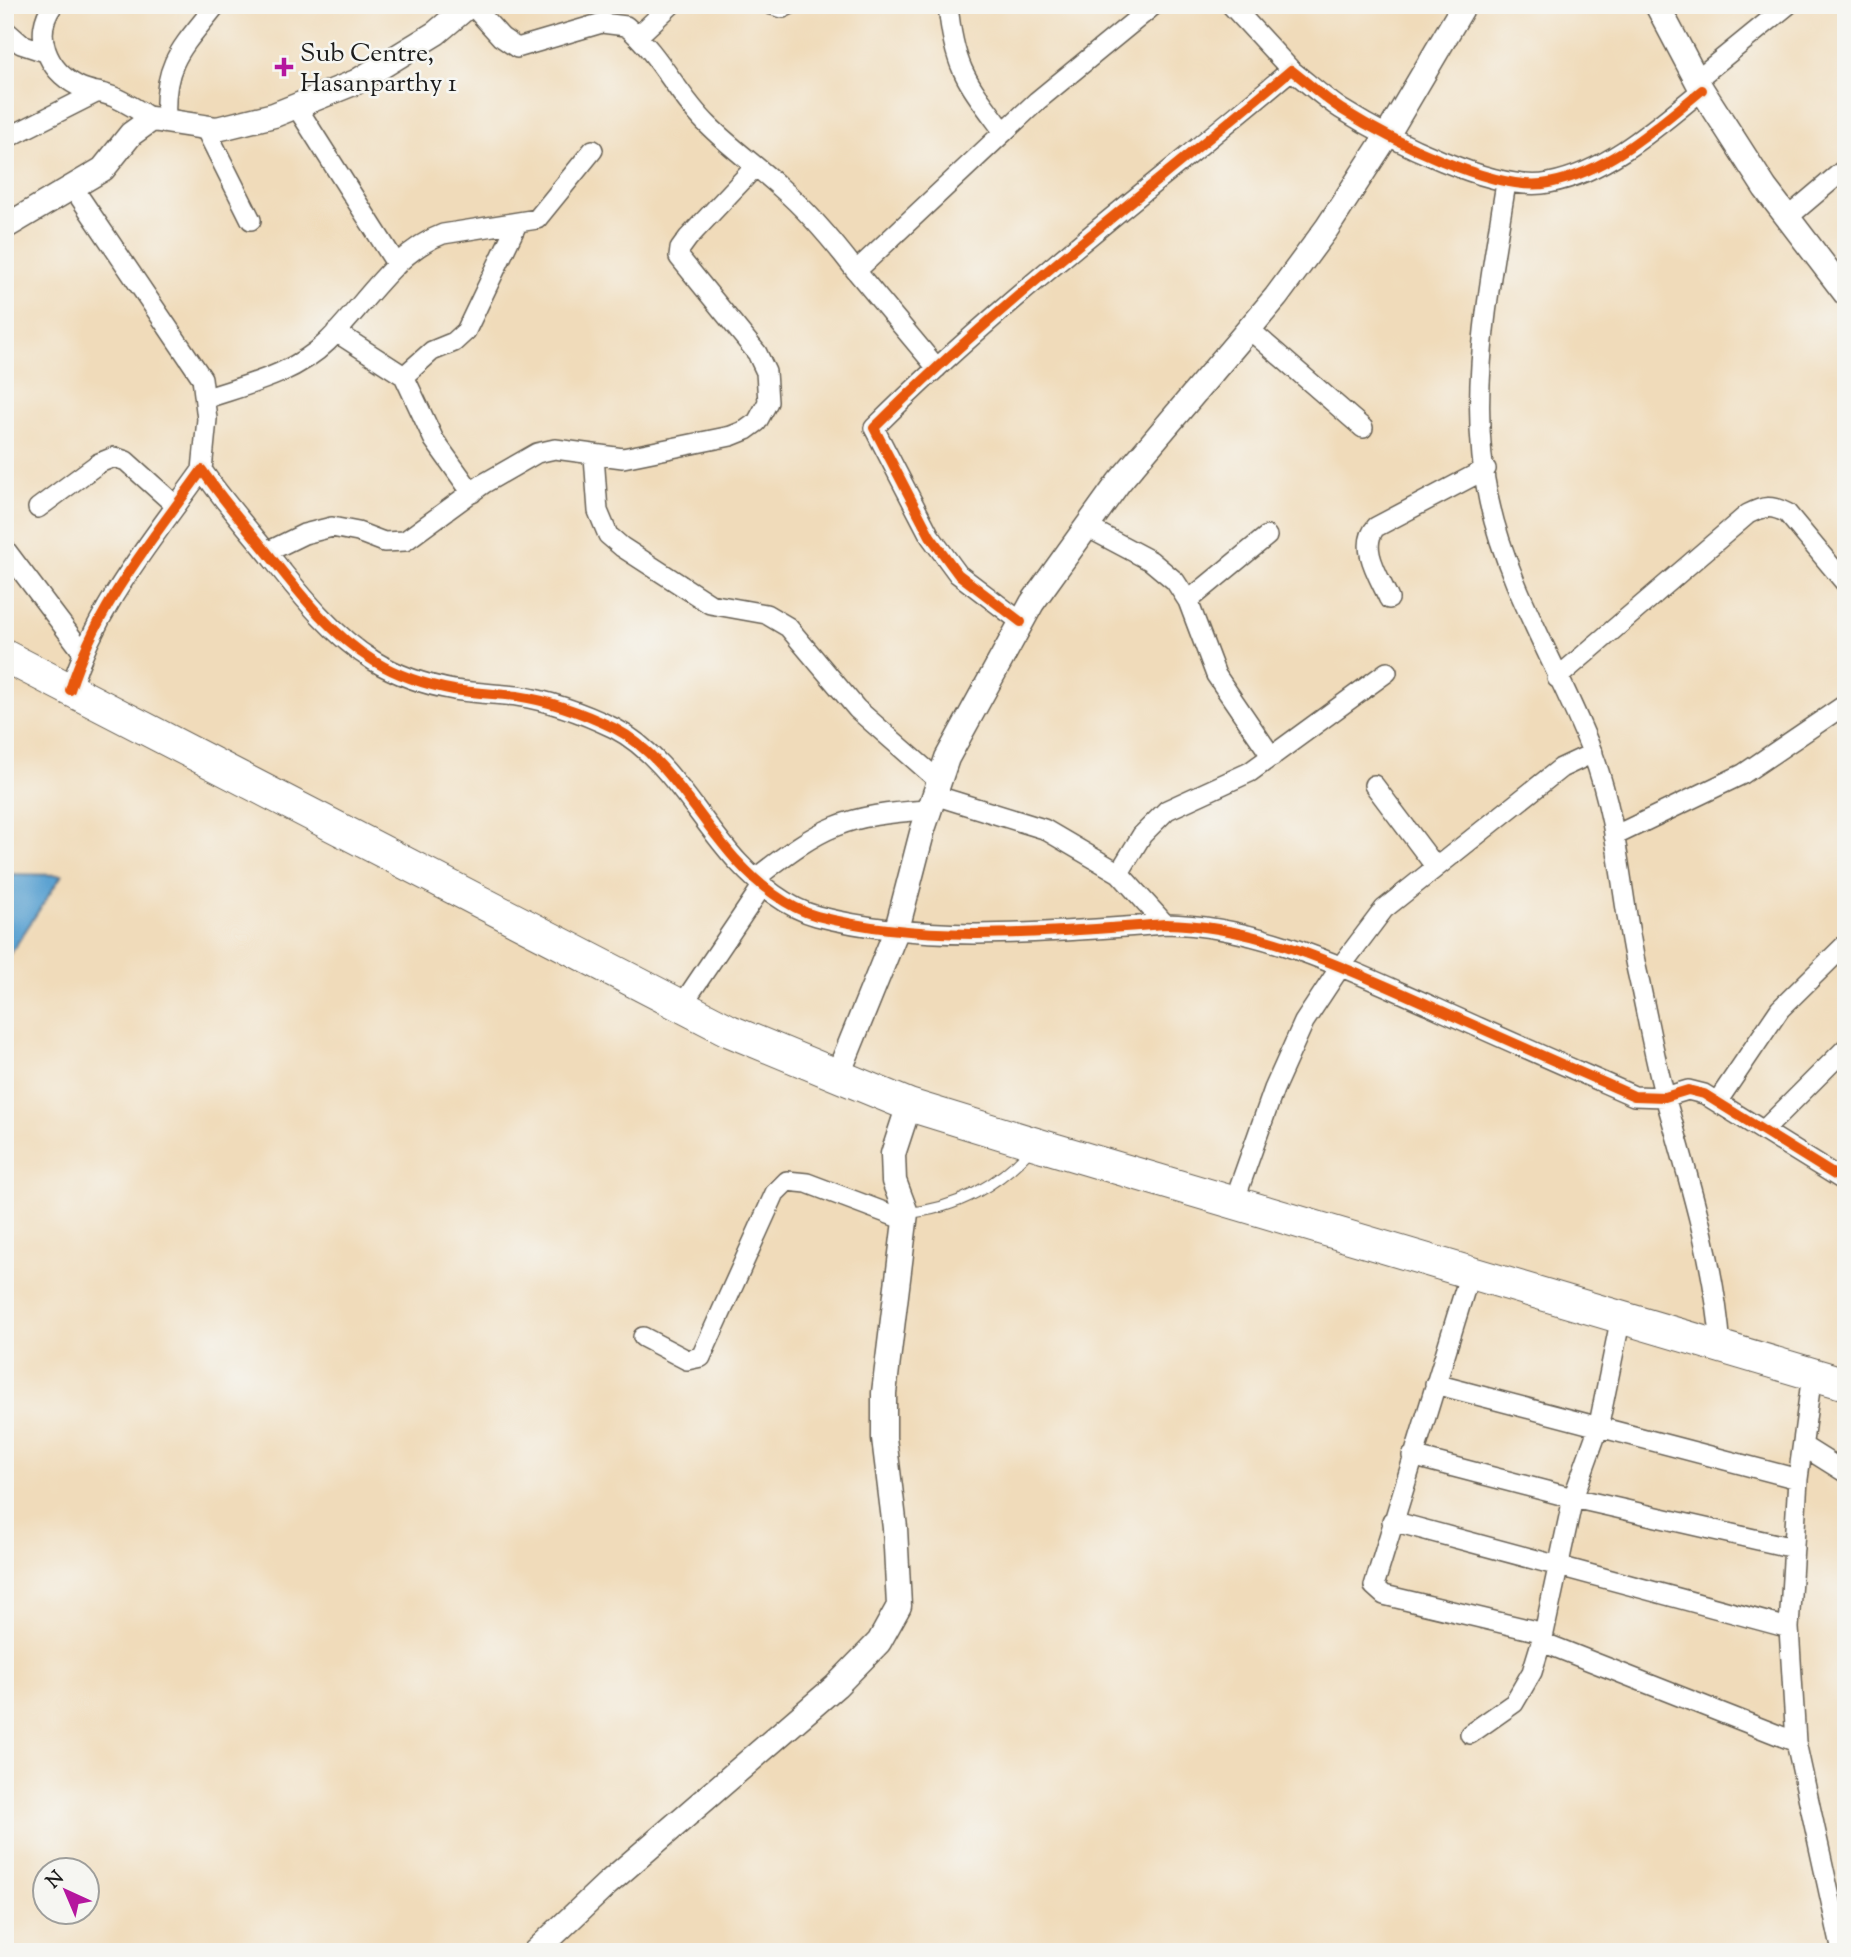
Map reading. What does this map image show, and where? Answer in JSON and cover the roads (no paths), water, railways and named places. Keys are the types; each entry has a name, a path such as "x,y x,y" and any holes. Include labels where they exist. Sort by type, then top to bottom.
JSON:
{"highway":[{"path":"5,656 730,1031 837,1077 909,1105 1036,1144 1846,1384"}],"street":[{"path":"53,5 41,31 45,52 60,72 78,86 114,96 159,118 217,129 296,106 356,82 436,33 470,5 510,45 517,48 602,23 626,26 638,36 706,124 754,168 780,187 827,232 937,368"},
{"path":"5,228 103,169 131,134 159,118 171,66 216,5"},
{"path":"638,36 671,5"},
{"path":"772,5 783,8 789,5"},
{"path":"948,5 951,43 958,64 1004,132"},
{"path":"856,271 1004,132 1154,5"},
{"path":"1231,5 1291,70 1341,108 1451,164 1506,183 1548,184 1591,168 1648,135 1788,5"},
{"path":"837,1077 897,929 947,758 1021,622 1085,526 1119,482 1249,329 1327,228 1388,134 1464,5"},
{"path":"1657,5 1699,85 1787,218 1846,294"},
{"path":"5,30 21,44 45,52"},
{"path":"1021,622 957,574 930,536 874,428 937,368 1059,262 1291,70"},
{"path":"13,135 99,92"},
{"path":"296,106 397,265"},
{"path":"205,128 251,220"},
{"path":"207,398 277,375 308,358 336,332 397,265 421,244 443,233 537,219 593,150"},
{"path":"267,552 304,534 332,527 358,532 384,542 405,541 518,461 537,453 555,449 623,458 732,436 746,430 764,412 769,388 766,372 757,353 679,257 680,249 688,238 754,168"},
{"path":"1787,218 1846,168"},
{"path":"1506,183 1486,308 1480,408 1489,500 1520,600 1592,753 1614,836 1631,946 1665,1097 1699,1211 1716,1290 1721,1347"},
{"path":"70,690 82,651 105,606 202,470 207,398 202,378 188,354 72,186"},
{"path":"404,376 426,355 454,342 466,331 517,224"},
{"path":"1249,329 1363,428"},
{"path":"336,332 404,376 435,440 472,493"},
{"path":"594,456 598,511 608,535 622,547 710,604 766,614 788,628 934,796 1044,829 1119,873 1165,925"},
{"path":"38,508 99,463 114,457 126,461 175,505"},
{"path":"202,470 267,552 342,636 373,661 402,675 453,690 519,697 573,709 618,730 650,755 738,862 775,895 815,916 897,929 1046,932 1194,925 1249,935 1341,966 1634,1096 1665,1097 1688,1090 1717,1102 1846,1182"},
{"path":"1389,599 1369,550 1367,541 1370,534 1376,527 1486,470"},
{"path":"1557,678 1748,514 1763,507 1774,507 1787,513 1846,584"},
{"path":"1085,526 1158,566 1175,581 1188,601 1216,675 1272,757"},
{"path":"1188,601 1267,536"},
{"path":"5,550 82,651"},
{"path":"1119,873 1142,835 1167,810 1231,782 1272,757 1387,672"},
{"path":"1614,836 1743,774 1846,704"},
{"path":"1234,1202 1274,1089 1304,1022 1341,966 1384,909 1561,768 1592,753"},
{"path":"1374,785 1435,866"},
{"path":"682,1005 760,882 797,846 829,827 934,796"},
{"path":"1717,1102 1780,1009 1845,945"},
{"path":"1763,1131 1846,1048"},
{"path":"535,1952 607,1884 836,1686 879,1642 899,1606 895,1528 884,1438 884,1393 906,1217 894,1181 893,1154 909,1105"},
{"path":"643,1337 687,1360 701,1357 775,1193 787,1181 807,1183 906,1217"},
{"path":"1470,1273 1374,1580 1378,1592 1543,1638 1796,1742"},
{"path":"1471,1734 1514,1703 1532,1672 1543,1638 1573,1497 1598,1429 1621,1318"},
{"path":"1812,1374 1798,1479 1789,1629 1796,1742 1842,1952"},
{"path":"1435,1384 1598,1429 1798,1479"},
{"path":"1803,1446 1846,1472"},
{"path":"1412,1457 1794,1548"},
{"path":"1392,1521 1789,1629"}],"lane":[{"path":"906,1217 954,1205 1009,1171 1036,1144"}],"water":[{"path":"5,874 62,875 5,962"}],"place":[{"name":"Sub Centre, Hasanparthy 1","path":"284,67"}]}
